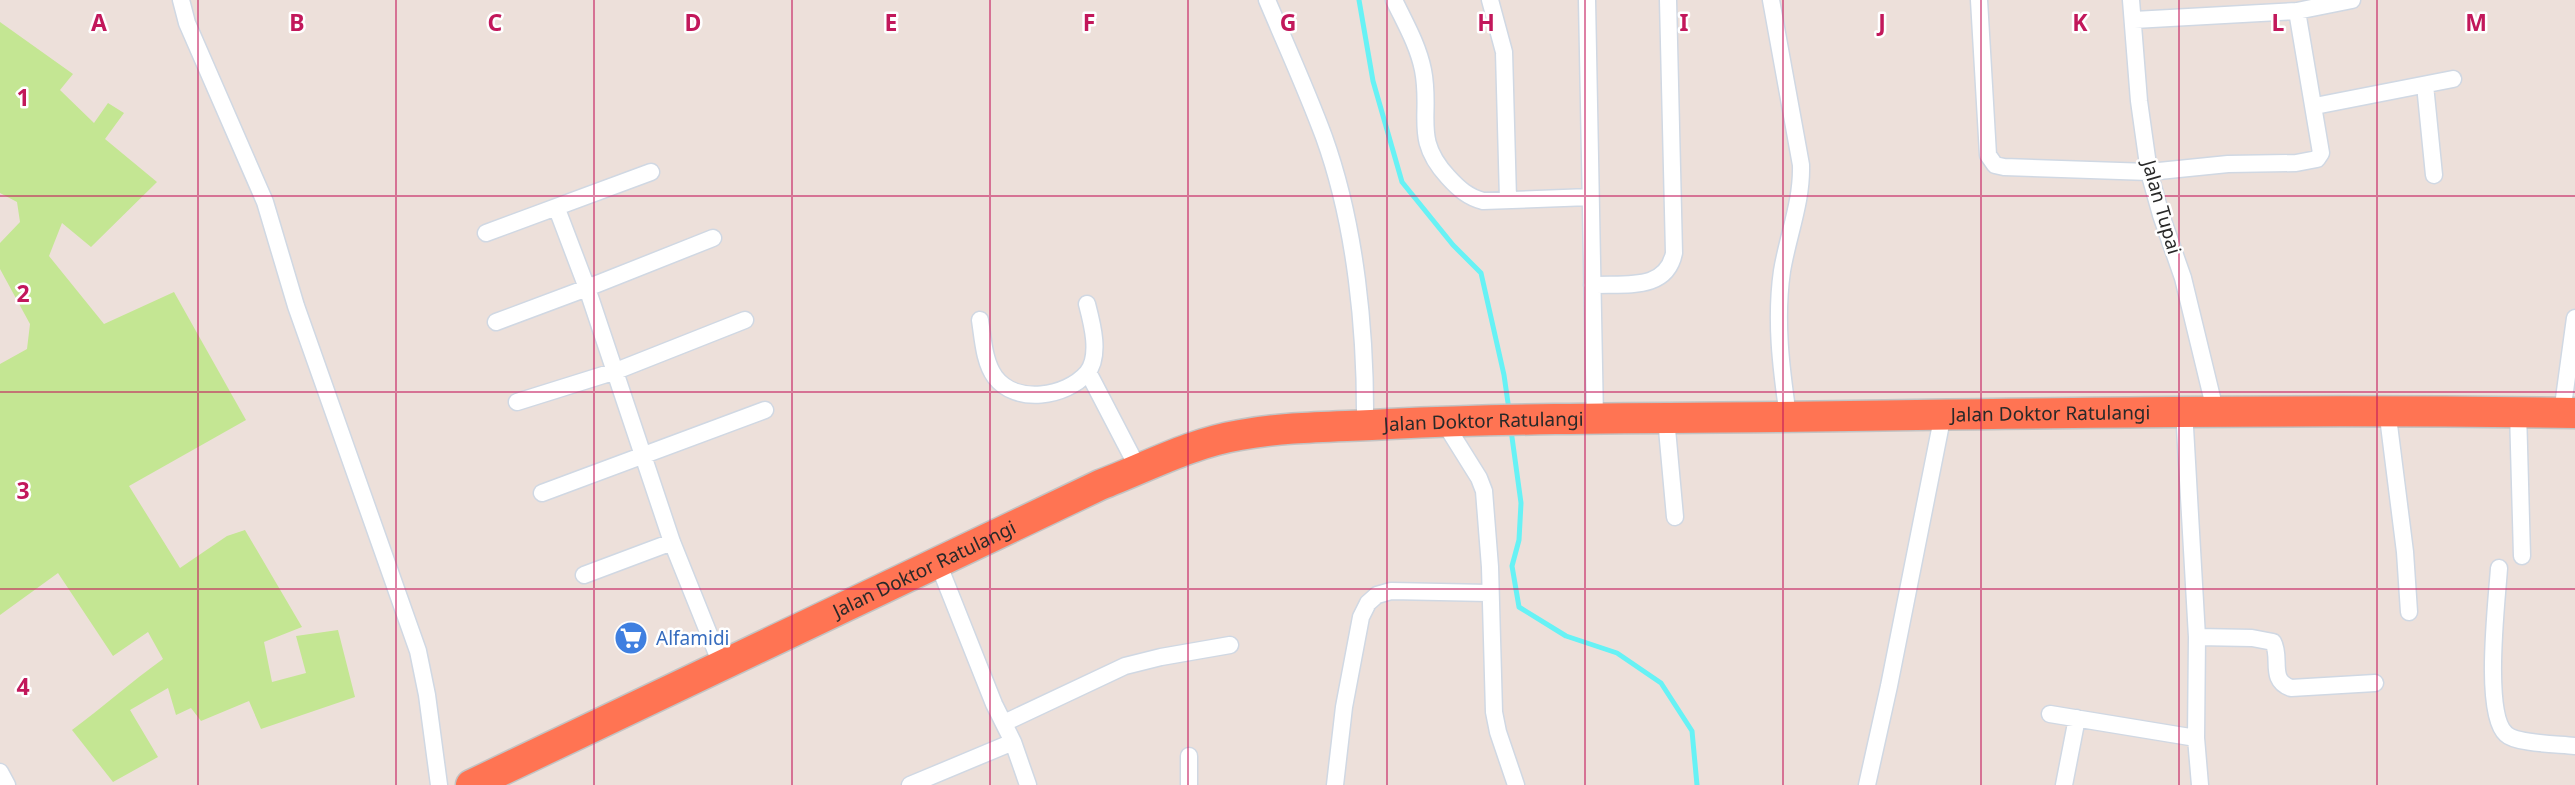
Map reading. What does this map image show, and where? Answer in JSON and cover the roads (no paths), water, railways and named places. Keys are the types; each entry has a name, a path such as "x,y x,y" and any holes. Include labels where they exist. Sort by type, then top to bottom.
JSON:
{"highway":[{"name":"Jalan Doktor Ratulangi","path":"471,785 516,775 721,664 1100,485 1175,453 1238,435 1289,428 1537,419 2184,410 2569,413"}],"street":[{"path":"181,0 187,23 265,202 296,306 418,651 439,785"},
{"path":"1266,0 1325,139 1337,183 1353,253 1362,334 1365,426"},
{"path":"1394,0 1418,49 1423,67 1426,86 1426,139 1434,161 1461,191 1483,201 1590,197"},
{"path":"1490,0 1504,52 1508,200"},
{"path":"1587,0 1595,419"},
{"path":"1592,285 1653,281 1665,274 1671,266 1674,253 1668,0"},
{"path":"1772,0 1801,165 1800,191 1787,247 1780,305 1779,351 1788,416"},
{"path":"1979,0 1986,142 1990,160 1995,165 2004,167 2149,172 2228,164 2314,161 2321,153 2297,11"},
{"name":"Jalan Tupai","path":"2131,0 2149,172 2183,278 2216,410"},
{"path":"2134,20 2297,11 2325,2 2352,0"},
{"path":"2315,106 2453,79"},
{"path":"2425,85 2434,175"},
{"path":"486,233 557,209 651,172"},
{"path":"557,209 587,288 673,541 721,664"},
{"path":"496,322 713,238"},
{"path":"980,320 985,354 996,378 1015,393 1039,395 1065,388 1088,372 1094,348 1093,328 1087,304"},
{"path":"2569,413 2575,318"},
{"path":"517,402 616,371 745,320"},
{"path":"1088,372 1139,470"},
{"path":"542,493 765,410"},
{"path":"2184,410 2197,637 2196,738 2200,785"},
{"path":"2387,410 2405,552 2409,612"},
{"path":"2518,411 2522,556"},
{"path":"1867,785 1943,414"},
{"path":"1666,418 1675,517"},
{"path":"1444,422 1479,478 1484,491 1490,567 1494,712 1516,785"},
{"path":"584,575 673,541"},
{"path":"938,563 1013,742 1028,785"},
{"path":"2499,568 2493,693 2498,720 2505,734 2514,739 2575,746"},
{"path":"1335,785 1351,667 1359,626 1368,603 1377,595 1391,591 1489,593"},
{"path":"2197,637 2252,638 2273,642 2276,648 2276,674 2279,681 2291,688 2375,682"},
{"path":"1004,723 1125,666 1230,645"},
{"path":"2050,714 2196,738"},
{"path":"2072,785 2064,785 2077,718"},
{"path":"910,785 1013,742"},
{"path":"1189,756 1189,785"},
{"path":"0,772 8,785"}],"waterway":[{"path":"1359,0 1373,81 1402,182 1453,245 1481,273 1504,375 1509,410"},
{"path":"1511,430 1521,503 1519,540 1512,566 1519,607 1566,636 1617,653 1661,683 1692,731 1697,785"}],"place":[{"name":"Alfamidi","path":"631,638"}]}
